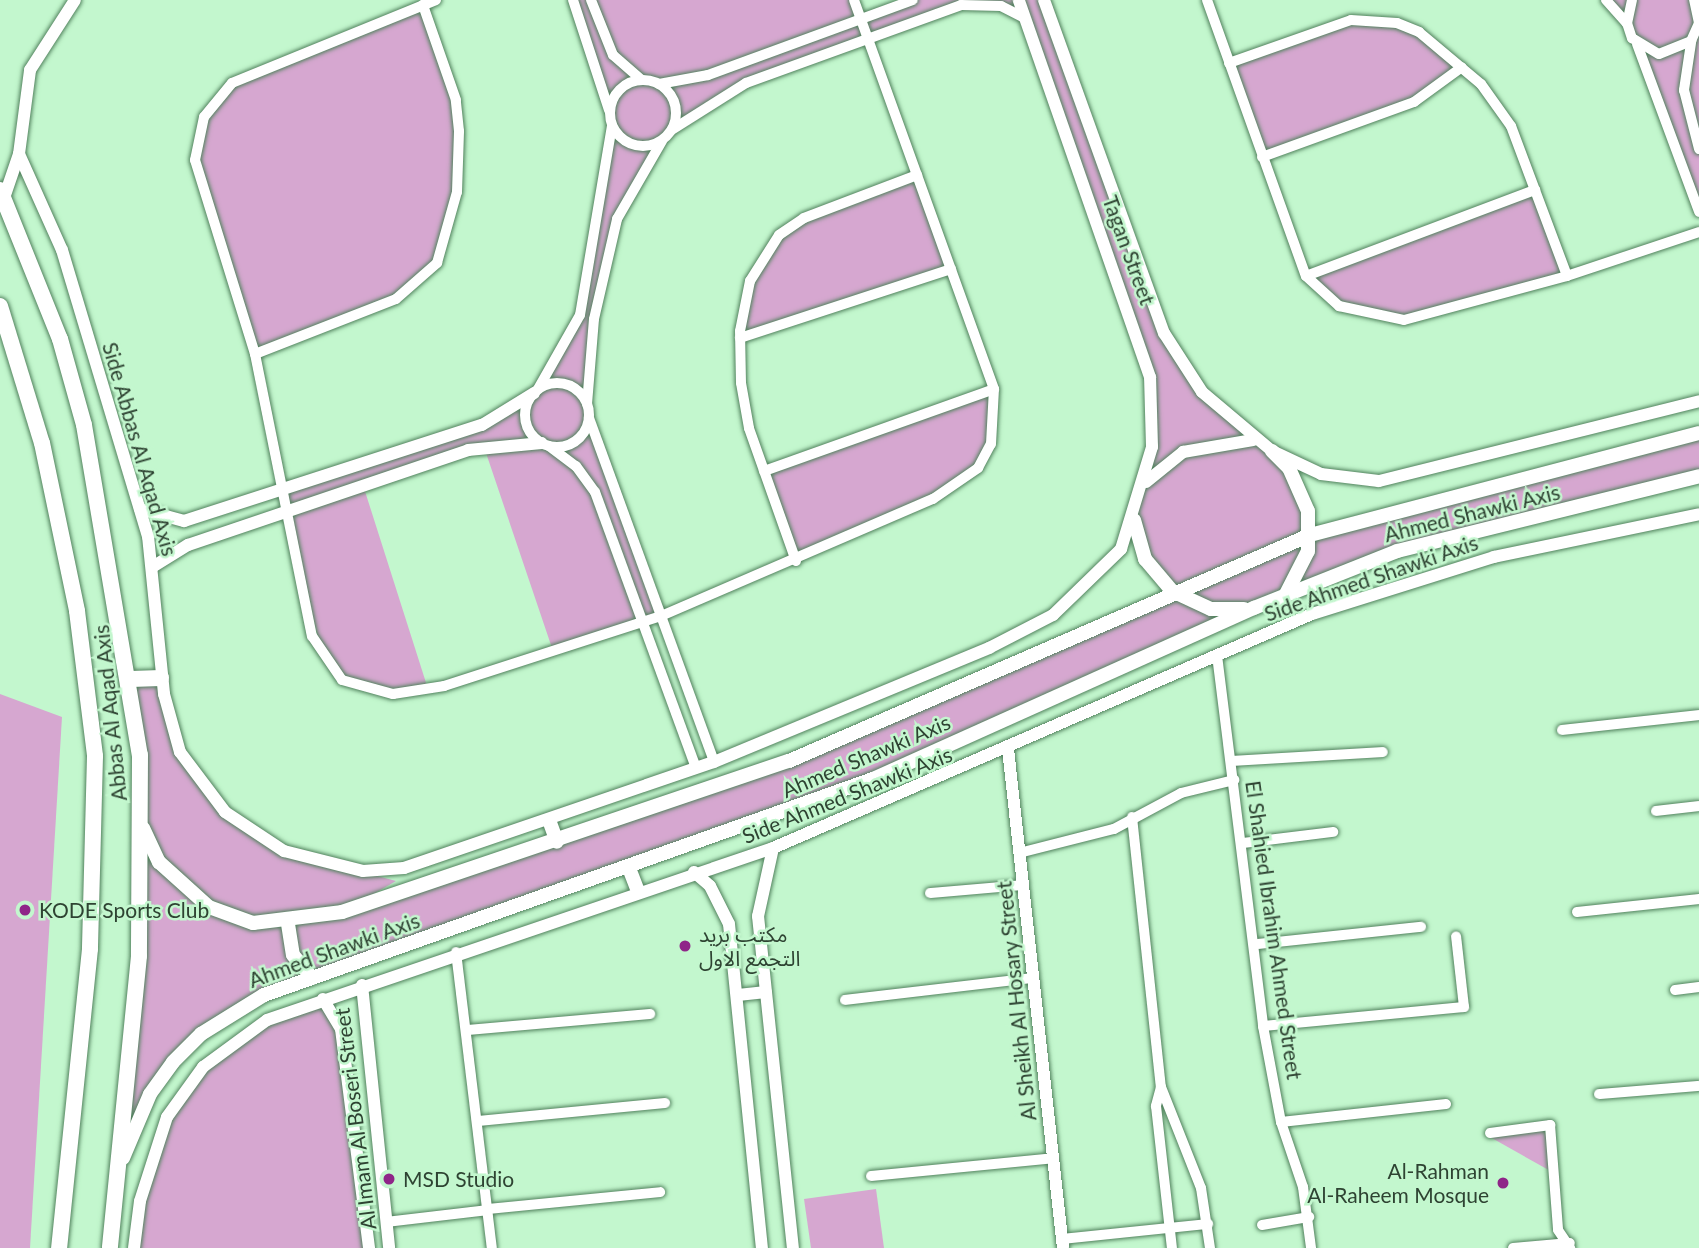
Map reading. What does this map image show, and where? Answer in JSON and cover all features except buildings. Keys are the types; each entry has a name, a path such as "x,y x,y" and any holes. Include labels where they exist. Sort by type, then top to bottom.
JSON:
{"main road":[{"name":"Abbas Al Aqad Axis","path":"2,194 60,339 84,425 131,679 143,828 138,968 110,1248"},
{"name":"Abbas Al Aqad Axis","path":"0,306 43,443 77,611 95,755 89,956 59,1248"},
{"name":"Ahmed Shawki Axis","path":"143,828 159,862 209,907 253,923 288,924 557,842 863,731 1172,591 1310,535 1699,433"},
{"path":"1272,451 1301,488 1310,535 1303,567 1285,595"},
{"name":"Ahmed Shawki Axis","path":"120,1167 150,1094 201,1034 264,995 629,868 873,779 1254,608 1397,551 1699,476"},
{"path":"1134,520 1145,559 1172,591 1211,609 1254,608"},
{"path":"131,679 161,678"},
{"path":"548,820 557,842"},
{"path":"629,868 638,891"},
{"path":"288,924 293,956 312,978"}],"street":[{"path":"2,194 19,154 30,70 75,0"},
{"path":"436,0 249,72 215,98 204,117 197,138 198,181 255,354 284,512 312,636 324,661 366,692 444,686 661,616 796,561 958,486 991,443 994,389 854,0"},
{"path":"573,0 612,126 580,315 525,414 545,445 576,466 595,492 696,768"},
{"path":"591,0 613,55 642,80 659,84 708,75 913,0"},
{"name":"Tagan Street","path":"1019,0 1129,307 1150,377 1146,482 1134,520"},
{"path":"1207,0 1306,276 1339,306 1382,320 1426,315 1567,276 1699,232"},
{"path":"1605,0 1627,23 1637,44 1699,212"},
{"path":"1627,23 1632,0"},
{"path":"1694,0 1695,35 1684,90 1699,149"},
{"path":"714,762 589,418 587,404 594,319 617,219 662,141 673,129 746,83 974,3 1025,18"},
{"name":"Tagan Street","path":"1048,3 1152,299 1181,364 1254,440 1294,463 1349,480 1388,480 1699,401"},
{"path":"255,354 397,299 437,263 457,192 459,131 456,100 423,5"},
{"path":"1229,63 1329,24 1374,19 1419,32 1462,67 1511,126 1567,276"},
{"path":"1637,44 1659,54 1695,35"},
{"path":"1262,157 1414,102 1462,67"},
{"path":"610,113 619,90 642,80"},
{"path":"659,84 677,109 673,129"},
{"path":"612,126 634,146 662,141"},
{"name":"Side Abbas Al Aqad Axis","path":"19,154 62,250 140,509 155,566 161,678 180,752 242,827 322,866 363,871 404,868 548,820"},
{"path":"796,561 764,471 741,383 740,338 750,282 779,235 804,218 917,175"},
{"path":"1306,276 1535,190"},
{"path":"740,338 951,269"},
{"path":"1129,307 1152,299"},
{"path":"140,509 184,521 482,425 536,391 572,386 587,404"},
{"path":"764,471 994,389"},
{"path":"155,566 188,545 468,450 571,444 589,418"},
{"path":"1146,482 1163,465 1206,443 1254,440"},
{"name":"Side Ahmed Shawki Axis","path":"134,1248 154,1154 179,1098 203,1067 241,1035 323,999 456,952 774,848 1008,749 1312,614 1494,557 1699,514"},
{"path":"548,820 714,762 1032,627 1102,574 1134,520"},
{"name":"El Shahied Ibrahim Ahmed Street","path":"1217,655 1258,944 1263,1026 1282,1122 1310,1217 1311,1248"},
{"path":"1562,730 1699,715"},
{"name":"Al Sheikh Al Hosary Street","path":"1008,749 1062,1244"},
{"path":"1232,761 1383,752"},
{"path":"1019,853 1114,829 1181,793 1234,780"},
{"path":"1656,811 1699,806"},
{"path":"1132,817 1161,1087 1190,1152 1208,1224 1210,1248"},
{"path":"1243,843 1333,832"},
{"path":"774,848 758,916 793,1248"},
{"path":"694,872 722,904 738,995 762,1248"},
{"path":"930,893 1023,885"},
{"path":"1577,912 1699,899"},
{"path":"1258,944 1421,928"},
{"path":"1263,1026 1464,1007 1455,936"},
{"path":"456,952 492,1248"},
{"path":"845,1000 1033,978"},
{"name":"Al Imam Al Boseri Street","path":"362,985 389,1248"},
{"path":"1675,990 1699,987"},
{"path":"738,995 766,992"},
{"name":"Al Imam Al Boseri Street","path":"323,999 341,1029 369,1248"},
{"path":"467,1030 650,1014"},
{"path":"1599,1094 1699,1086"},
{"path":"1161,1087 1156,1106 1172,1248"},
{"path":"478,1121 665,1103"},
{"path":"1282,1122 1446,1104"},
{"path":"1490,1133 1550,1125 1559,1230 1570,1245"},
{"path":"871,1176 1053,1157"},
{"path":"386,1222 660,1192"},
{"path":"1262,1225 1310,1217"},
{"path":"1062,1244 1208,1224"},
{"path":"1513,1248 1570,1245"}],"shaded area":[{"path":"573,0 854,0 861,19 913,0 1044,0 1181,364 1289,468 1310,534 1699,433 1699,476 1397,551 872,779 264,995 173,1062 119,1167 139,956 131,679 161,678 167,714 208,792 284,851 396,881 344,911 808,753 1171,591 1157,576 1134,520 1146,482 1150,377 1025,18 974,3 746,83 673,129 626,198 594,319 587,404 661,616 553,651 484,447 363,485 428,689 366,692 324,661 281,490 463,432 538,389 572,335 612,126"},
{"path":"1606,0 1699,0 1699,212 1637,44"},
{"path":"423,5 456,100 460,162 446,239 419,284 255,354 206,201 197,138 232,83"},
{"path":"1397,23 1462,67 1431,92 1262,157 1229,63 1329,24"},
{"path":"917,175 951,269 740,338 761,258 804,218"},
{"path":"1535,190 1567,276 1426,315 1360,315 1306,276"},
{"path":"994,389 991,444 958,486 796,561 764,471"},
{"name":"KODE Sports Club","path":"0,694 62,717 30,1248 0,1248"},
{"path":"323,999 334,1013 369,1248 134,1248 140,1201 179,1098 241,1035"},
{"path":"1550,1125 1554,1173 1490,1137"},
{"path":"876,1189 884,1248 811,1248 804,1199"}],"place":[{"name":"KODE Sports Club","path":"25,910"},
{"name":"مكتب بريد التجمع الاول","path":"685,946"},
{"name":"MSD Studio","path":"389,1179"},
{"name":"Al-Rahman Al-Raheem Mosque","path":"1503,1183"}]}
